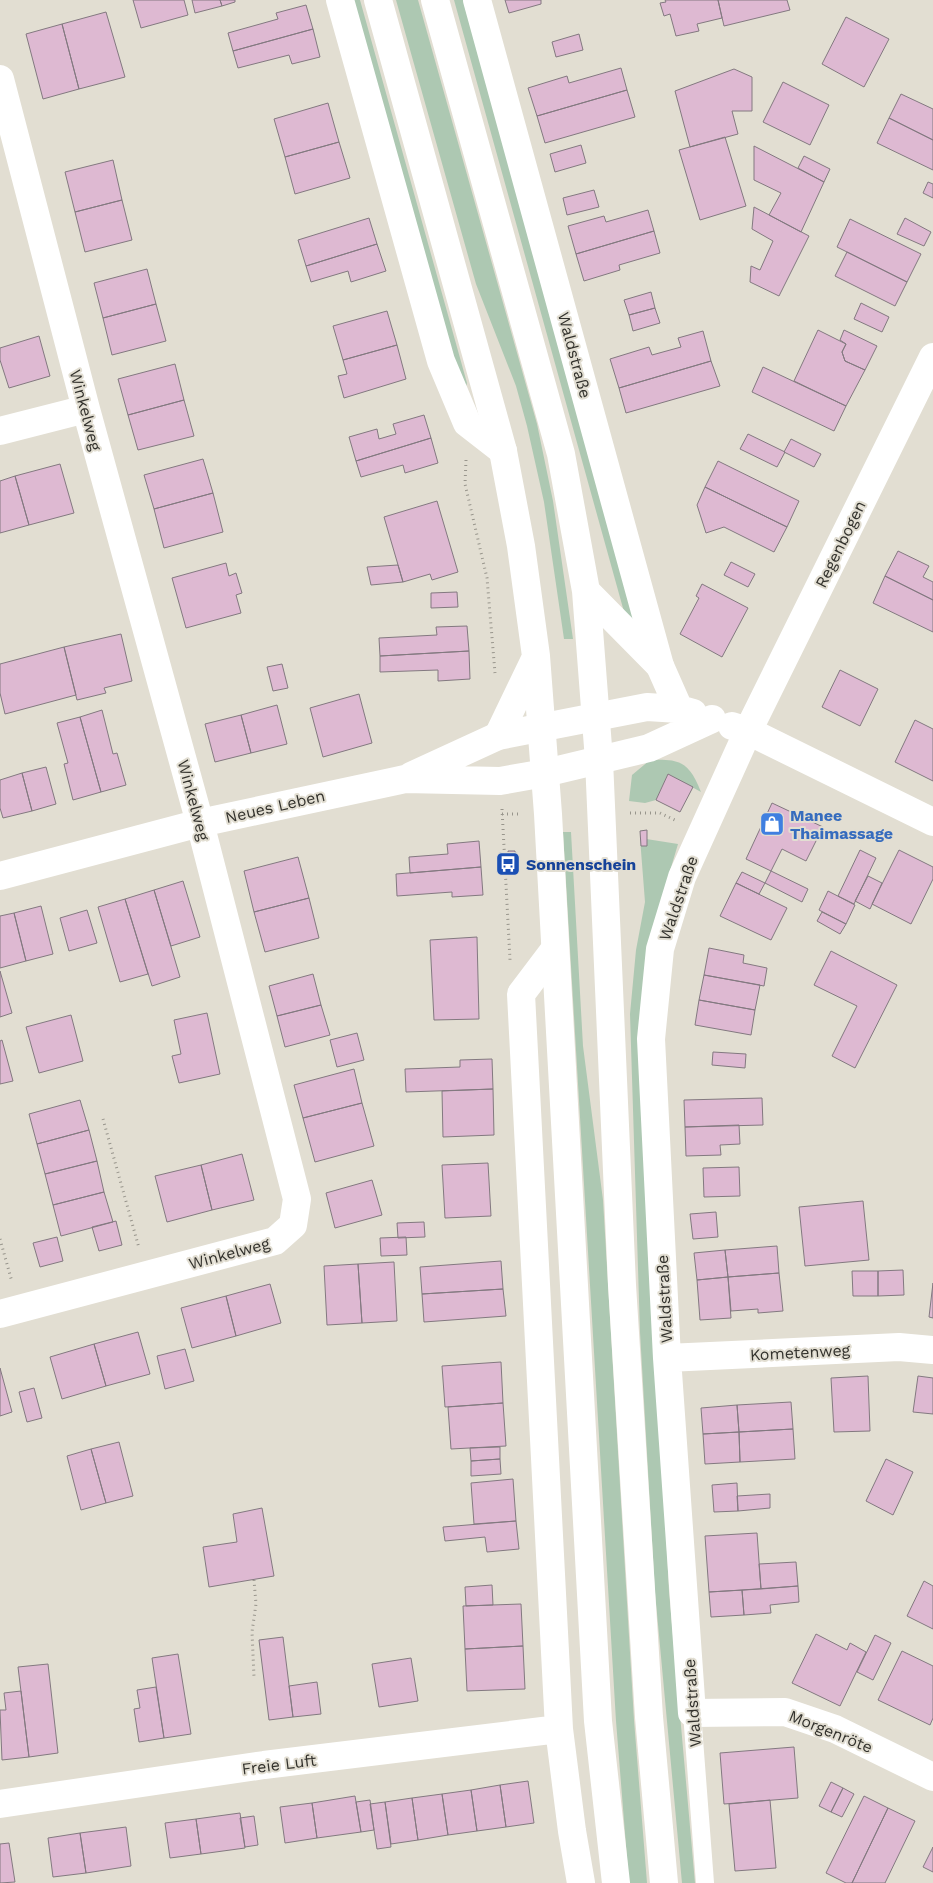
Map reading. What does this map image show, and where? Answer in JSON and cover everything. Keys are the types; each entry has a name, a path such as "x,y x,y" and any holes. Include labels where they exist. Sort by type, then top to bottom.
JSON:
{"street":[{"path":"340,0 441,361 467,423 503,451"},
{"path":"378,0 503,451 521,546 536,656 545,773 598,1721 616,1883"},
{"path":"435,0 561,454 586,591 597,716 622,1285 649,1717 664,1883"},
{"name":"Waldstraße","path":"477,0 660,666 679,709"},
{"name":"Winkelweg","path":"0,79 86,409 200,823 297,1199 293,1225 275,1241 10,1311"},
{"name":"Regenbogen","path":"748,732 933,357"},
{"path":"0,431 86,409"},
{"path":"586,591 660,666"},
{"path":"498,736 536,656"},
{"path":"542,727 647,707 679,709 748,732 933,822"},
{"path":"545,773 649,748 712,719"},
{"name":"Neues Leben","path":"0,876 200,823 406,779 498,736 542,727"},
{"name":"Waldstraße","path":"692,1713 667,1358 651,1039 660,949 682,877 748,732"},
{"name":"Neues Leben","path":"406,779 500,781 545,773"},
{"path":"555,950 521,994 559,1729 572,1831 581,1883"},
{"name":"Kometenweg","path":"667,1358 899,1347 933,1350"},
{"name":"Morgenröte","path":"692,1713 785,1712 835,1729 933,1777"},
{"name":"Freie Luft","path":"0,1804 264,1765 559,1729"}],"lane":[{"name":"Waldstraße","path":"692,1713 705,1883"}],"path":[{"path":"467,423 465,484 487,578 495,678"},
{"path":"500,781 510,957 521,994"},
{"path":"626,813 660,813 702,832"},
{"path":"103,1119 146,1275"},
{"path":"0,1239 10,1311"},
{"path":"254,1580 256,1604 252,1632 254,1677"}],"green space":[{"path":"352,0 360,0 467,383 466,387 462,387"},
{"path":"396,0 418,0 537,424 553,501 573,639 564,639 544,502 516,386 476,284"},
{"path":"454,0 463,0 636,618 635,624 626,619"},
{"path":"650,760 669,760 683,764 692,774 701,792 668,774 656,800 645,803 629,801 632,775"},
{"path":"563,832 571,832 583,1046 603,1200 634,1720 647,1883 629,1883 616,1721"},
{"path":"640,838 678,844 670,871 640,1018 669,1591 695,1883 682,1883 655,1592 640,1332 630,1014 636,950 645,902"}],"building":[{"path":"133,0 184,0 188,15 141,28"},
{"path":"192,0 220,0 222,6 195,13"},
{"path":"220,0 235,0 235,2 222,6"},
{"path":"505,0 541,0 541,4 509,13"},
{"path":"665,0 718,0 722,18 697,24 699,31 676,36 670,14 664,16 660,3 666,2"},
{"path":"718,0 787,0 790,10 724,26"},
{"path":"306,5 313,29 233,51 228,33 278,19 276,13"},
{"path":"106,12 125,77 79,89 62,24"},
{"path":"846,17 889,39 864,87 822,64"},
{"path":"62,24 79,89 43,99 26,34"},
{"path":"313,29 320,57 292,64 289,55 238,68 233,51"},
{"path":"579,34 583,50 556,57 552,42"},
{"path":"621,68 627,90 537,116 528,88 567,76 569,83"},
{"path":"734,69 752,77 752,111 732,111 738,134 690,147 675,91"},
{"path":"783,82 829,105 810,145 763,122"},
{"path":"627,90 635,117 545,143 537,116"},
{"path":"901,94 933,109 933,140 889,118"},
{"path":"328,103 339,142 285,157 274,119"},
{"path":"889,118 933,140 933,170 877,143"},
{"path":"725,137 746,206 700,220 679,150"},
{"path":"339,142 350,178 295,194 285,157"},
{"path":"581,145 586,163 555,172 550,154"},
{"path":"754,146 824,182 801,232 769,215 781,193 754,180"},
{"path":"804,156 830,169 824,182 798,168"},
{"path":"113,160 122,200 75,212 65,172"},
{"path":"928,182 933,184 933,198 923,193"},
{"path":"594,190 599,207 567,215 563,198"},
{"path":"122,200 132,240 85,252 75,212"},
{"path":"754,207 809,236 779,296 750,282 751,266 760,270 773,241 752,229"},
{"path":"648,210 654,231 576,254 568,226 604,216 606,222"},
{"path":"369,218 377,244 306,266 298,240"},
{"path":"905,218 931,232 924,246 897,234"},
{"path":"850,219 921,254 907,282 837,247"},
{"path":"654,231 660,253 619,265 620,270 584,281 576,254"},
{"path":"377,244 386,271 351,282 348,271 311,282 306,266"},
{"path":"847,252 907,282 895,306 835,276"},
{"path":"147,269 156,304 103,318 94,283"},
{"path":"651,292 655,308 629,315 624,300"},
{"path":"861,303 889,317 882,332 854,319"},
{"path":"156,304 166,341 112,355 103,318"},
{"path":"655,308 660,323 633,331 629,315"},
{"path":"387,311 397,345 343,360 333,326"},
{"path":"818,330 846,344 842,352 845,361 865,370 846,406 794,381"},
{"path":"844,330 877,346 865,370 845,361 842,352 846,344 840,340"},
{"path":"703,331 711,361 619,388 610,359 649,347 652,355 681,347 678,338"},
{"path":"39,336 50,376 9,388 0,360 0,348"},
{"path":"397,345 406,379 344,398 338,376 347,374 343,360"},
{"path":"711,361 720,386 626,413 619,388"},
{"path":"175,364 184,400 128,415 118,379"},
{"path":"763,367 846,406 834,431 752,392"},
{"path":"184,400 194,436 138,450 128,415"},
{"path":"424,415 431,438 356,461 349,437 377,429 379,439 396,434 393,424"},
{"path":"748,434 785,452 777,467 740,449"},
{"path":"431,438 438,463 405,473 403,465 361,477 356,461"},
{"path":"791,439 821,454 814,467 784,452"},
{"path":"203,459 213,493 154,509 144,475"},
{"path":"718,461 799,501 787,527 705,487"},
{"path":"60,464 74,513 29,525 15,476"},
{"path":"15,476 29,525 0,533 0,481"},
{"path":"705,487 787,527 774,552 724,527 706,533 697,505"},
{"path":"213,493 223,532 164,548 154,509"},
{"path":"437,501 458,572 432,580 430,574 403,582 384,517"},
{"path":"898,551 929,566 923,577 933,582 933,600 885,576"},
{"path":"731,562 755,574 748,587 724,575"},
{"path":"226,563 229,576 236,573 242,593 236,595 241,613 186,628 172,578"},
{"path":"398,565 403,582 371,585 367,567"},
{"path":"885,576 933,600 933,632 873,603"},
{"path":"702,584 748,608 722,657 680,634 699,598 696,596"},
{"path":"457,592 458,607 431,608 431,593"},
{"path":"467,626 469,651 380,656 379,638 437,635 436,627"},
{"path":"121,634 132,681 104,688 106,693 77,700 64,647"},
{"path":"64,647 76,695 5,714 0,693 0,664"},
{"path":"469,651 470,679 438,681 438,670 380,672 380,656"},
{"path":"282,664 288,688 273,691 267,667"},
{"path":"840,670 878,689 860,726 822,707"},
{"path":"359,694 372,743 323,757 310,708"},
{"path":"277,705 287,744 251,753 241,715"},
{"path":"102,710 113,754 117,753 126,785 101,792 80,717"},
{"path":"241,715 251,753 215,762 205,724"},
{"path":"80,717 101,792 73,800 64,764 68,763 57,723"},
{"path":"915,720 933,729 933,781 895,762"},
{"path":"46,767 56,804 32,811 22,773"},
{"path":"22,773 32,811 3,818 0,808 0,780"},
{"path":"668,774 693,787 680,812 656,800"},
{"path":"772,803 823,827 806,861 782,849 771,871 746,859"},
{"path":"647,830 647,846 641,846 640,831"},
{"path":"479,841 481,867 410,873 409,857 448,854 447,844"},
{"path":"860,850 876,858 854,904 838,896"},
{"path":"899,850 933,867 933,879 911,924 872,904"},
{"path":"508,851 515,851 515,867 509,867"},
{"path":"298,857 309,898 254,912 244,871"},
{"path":"481,867 483,895 452,897 452,892 397,896 396,874"},
{"path":"771,871 808,889 802,902 765,883"},
{"path":"742,872 765,883 759,894 736,883"},
{"path":"868,876 882,883 870,909 855,901"},
{"path":"183,881 200,937 171,946 154,890"},
{"path":"736,883 787,908 771,940 720,916"},
{"path":"154,890 180,977 152,986 125,899"},
{"path":"828,891 855,905 846,924 819,910"},
{"path":"309,898 319,938 265,952 254,912"},
{"path":"125,899 148,974 120,982 98,907"},
{"path":"41,906 53,954 26,961 14,913"},
{"path":"87,910 97,943 69,951 60,918"},
{"path":"822,912 846,924 840,934 817,921"},
{"path":"14,913 26,961 0,968 0,916"},
{"path":"477,937 479,1019 434,1020 430,940"},
{"path":"709,948 744,955 743,963 767,968 764,986 704,975"},
{"path":"831,951 897,985 855,1068 832,1056 857,1006 814,985"},
{"path":"0,971 12,1013 0,1017"},
{"path":"313,974 321,1005 277,1016 269,986"},
{"path":"704,975 760,985 755,1010 699,1000"},
{"path":"699,1000 755,1010 751,1035 695,1025"},
{"path":"321,1005 330,1035 285,1047 277,1016"},
{"path":"207,1013 220,1074 179,1083 172,1056 181,1054 174,1020"},
{"path":"71,1015 83,1061 39,1073 26,1027"},
{"path":"357,1033 364,1060 337,1067 330,1040"},
{"path":"2,1040 13,1081 0,1084 0,1041"},
{"path":"713,1052 746,1054 745,1068 712,1065"},
{"path":"492,1059 493,1089 406,1092 405,1069 460,1067 460,1060"},
{"path":"354,1069 362,1103 303,1118 294,1085"},
{"path":"493,1089 494,1135 443,1137 442,1091"},
{"path":"762,1098 763,1125 685,1127 684,1100"},
{"path":"80,1100 89,1130 37,1144 29,1114"},
{"path":"362,1103 374,1146 315,1162 303,1118"},
{"path":"739,1125 740,1144 720,1145 721,1155 686,1156 685,1127"},
{"path":"89,1130 97,1161 45,1174 37,1144"},
{"path":"242,1154 254,1200 212,1210 201,1165"},
{"path":"97,1161 104,1192 53,1205 45,1174"},
{"path":"488,1163 491,1216 445,1218 442,1165"},
{"path":"201,1165 212,1210 167,1222 155,1176"},
{"path":"739,1167 740,1196 704,1197 703,1168"},
{"path":"372,1180 382,1215 335,1228 326,1193"},
{"path":"104,1192 113,1222 61,1236 53,1205"},
{"path":"863,1201 869,1260 805,1266 799,1207"},
{"path":"716,1212 718,1237 693,1239 690,1214"},
{"path":"116,1221 122,1245 99,1251 92,1227"},
{"path":"424,1222 425,1237 398,1238 397,1223"},
{"path":"57,1237 63,1261 40,1267 33,1243"},
{"path":"406,1237 407,1255 381,1256 380,1238"},
{"path":"777,1246 779,1273 728,1277 725,1250"},
{"path":"725,1250 728,1277 697,1280 694,1253"},
{"path":"501,1261 503,1289 422,1294 420,1267"},
{"path":"394,1262 397,1321 362,1323 358,1264"},
{"path":"358,1264 362,1323 327,1325 324,1266"},
{"path":"903,1270 904,1295 878,1296 878,1271"},
{"path":"852,1271 878,1271 878,1296 853,1296"},
{"path":"779,1273 783,1311 758,1313 758,1309 731,1311 728,1277"},
{"path":"728,1277 731,1318 700,1320 697,1280"},
{"path":"933,1283 933,1318 929,1317"},
{"path":"270,1284 281,1323 236,1336 226,1296"},
{"path":"503,1289 506,1316 424,1322 422,1294"},
{"path":"226,1296 236,1336 192,1348 181,1308"},
{"path":"138,1332 150,1374 106,1386 94,1344"},
{"path":"94,1344 106,1386 62,1399 50,1357"},
{"path":"185,1349 194,1381 165,1389 157,1356"},
{"path":"501,1362 503,1403 445,1407 442,1366"},
{"path":"0,1368 12,1412 0,1416"},
{"path":"868,1376 870,1431 834,1432 831,1378"},
{"path":"918,1376 933,1378 933,1414 913,1412"},
{"path":"34,1388 42,1418 27,1422 19,1392"},
{"path":"791,1402 793,1429 739,1432 737,1405"},
{"path":"503,1403 506,1446 451,1449 448,1407"},
{"path":"737,1405 739,1432 703,1434 701,1408"},
{"path":"793,1429 795,1459 740,1462 739,1432"},
{"path":"739,1432 740,1462 705,1464 703,1434"},
{"path":"119,1442 133,1496 106,1503 91,1449"},
{"path":"500,1447 500,1459 471,1461 470,1448"},
{"path":"91,1449 106,1503 81,1510 67,1456"},
{"path":"500,1459 501,1474 471,1476 471,1461"},
{"path":"886,1459 913,1472 893,1515 866,1501"},
{"path":"513,1479 516,1521 474,1524 471,1483"},
{"path":"737,1483 738,1511 714,1512 712,1485"},
{"path":"770,1494 770,1508 738,1511 737,1496"},
{"path":"262,1508 274,1576 209,1587 203,1547 237,1542 233,1514"},
{"path":"516,1521 519,1549 487,1552 485,1537 445,1541 443,1527"},
{"path":"757,1533 761,1589 709,1592 705,1536"},
{"path":"796,1562 798,1586 761,1589 759,1564"},
{"path":"924,1581 933,1586 933,1629 907,1616"},
{"path":"492,1585 493,1605 466,1606 465,1587"},
{"path":"798,1586 799,1602 770,1605 771,1613 744,1615 742,1590"},
{"path":"742,1590 744,1615 711,1617 709,1592"},
{"path":"521,1604 523,1646 465,1649 463,1606"},
{"path":"816,1634 847,1650 850,1643 866,1652 840,1706 792,1683"},
{"path":"875,1635 891,1643 873,1680 857,1672"},
{"path":"283,1637 293,1717 269,1720 259,1640"},
{"path":"523,1646 525,1689 467,1691 465,1649"},
{"path":"902,1651 933,1666 933,1718 930,1725 878,1700"},
{"path":"178,1654 191,1734 164,1738 152,1658"},
{"path":"411,1658 418,1701 379,1707 372,1664"},
{"path":"48,1664 58,1753 29,1757 18,1667"},
{"path":"317,1682 321,1714 293,1717 289,1686"},
{"path":"156,1687 164,1738 139,1742 134,1709 140,1708 137,1690"},
{"path":"21,1691 29,1757 2,1760 0,1710 6,1710 4,1693"},
{"path":"794,1747 798,1798 724,1804 720,1753"},
{"path":"528,1781 534,1823 506,1827 500,1785"},
{"path":"831,1782 843,1788 831,1812 819,1806"},
{"path":"500,1785 506,1827 477,1831 471,1790"},
{"path":"843,1788 854,1794 842,1817 831,1812"},
{"path":"471,1790 477,1831 448,1835 442,1794"},
{"path":"442,1794 448,1835 418,1840 412,1798"},
{"path":"355,1796 361,1832 317,1838 312,1803"},
{"path":"864,1796 888,1808 852,1883 846,1883 826,1873"},
{"path":"412,1798 418,1840 391,1844 385,1802"},
{"path":"370,1800 374,1830 361,1832 356,1802"},
{"path":"770,1800 776,1868 735,1871 729,1804"},
{"path":"385,1802 391,1847 377,1849 370,1804"},
{"path":"312,1803 317,1838 285,1843 280,1807"},
{"path":"888,1808 915,1821 885,1883 852,1883"},
{"path":"240,1813 245,1848 201,1854 196,1819"},
{"path":"254,1816 258,1845 245,1847 240,1818"},
{"path":"196,1819 201,1854 170,1858 165,1823"},
{"path":"126,1827 131,1866 86,1873 80,1833"},
{"path":"80,1833 86,1873 53,1877 48,1838"},
{"path":"9,1843 15,1882 0,1883 0,1844"},
{"path":"933,1847 933,1872 923,1867"}],"place":[{"name":"Manee Thaimassage","path":"772,824"},
{"name":"Sonnenschein","path":"508,864"}]}
